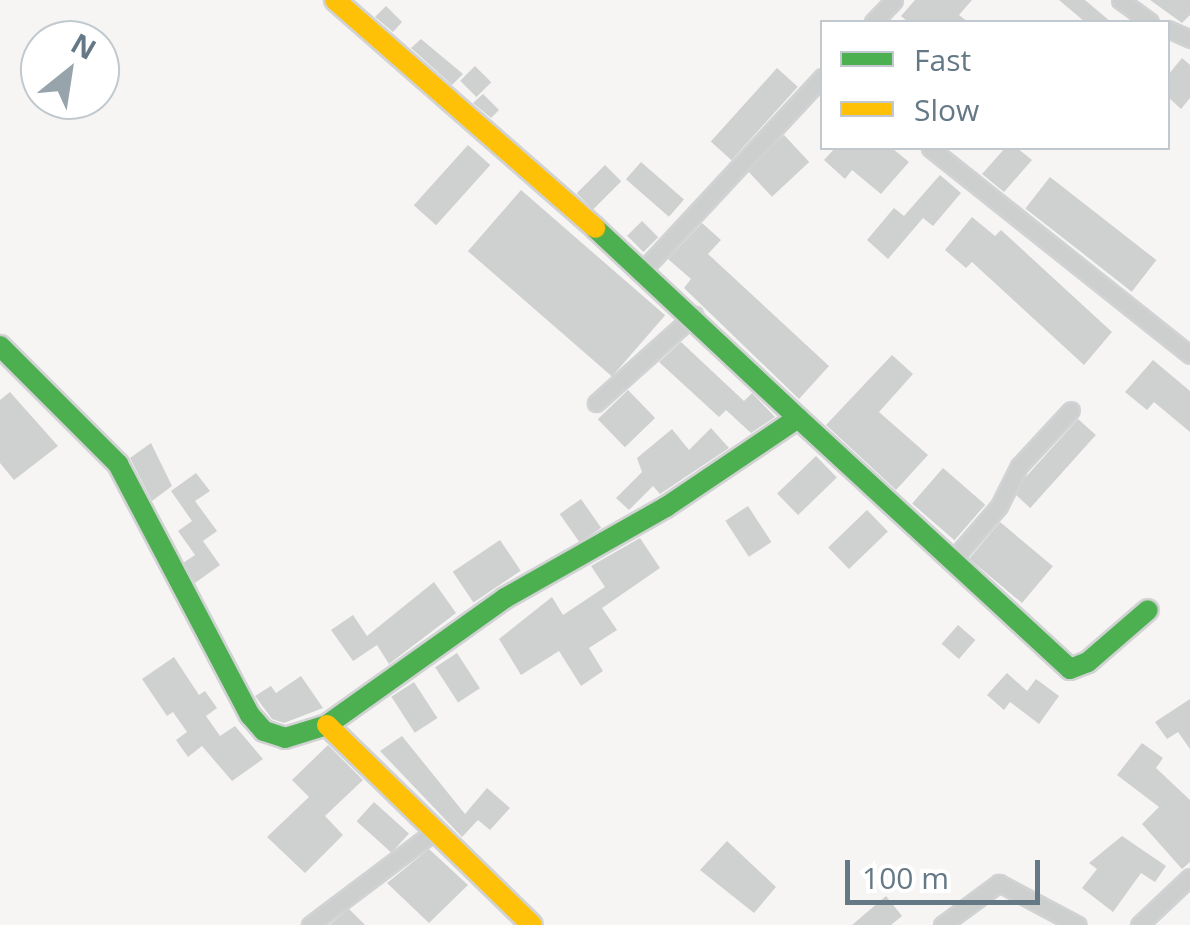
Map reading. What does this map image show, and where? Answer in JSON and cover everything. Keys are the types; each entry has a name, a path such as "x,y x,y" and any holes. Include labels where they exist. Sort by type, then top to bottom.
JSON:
{"street":[{"path":"336,0 694,316 798,418 956,558 1074,670 1148,610"},
{"path":"875,20 894,0"},
{"path":"1120,0 1147,20"},
{"path":"642,271 820,78"},
{"path":"933,150 1190,355"},
{"path":"596,403 694,316"},
{"path":"0,346 118,464 250,715 264,731 285,738 327,725 504,598 666,507 798,418"},
{"path":"956,558 990,518 1020,466 1071,410"},
{"path":"327,725 432,832 532,925"},
{"path":"310,925 432,832"},
{"path":"1138,925 1190,876"},
{"path":"942,925 999,883 1022,891 1078,925"}],"building":[{"path":"915,0 972,0 959,15 965,20 906,20 901,16"},
{"path":"1059,0 1085,0 1109,20 1083,20"},
{"path":"1150,0 1190,0 1190,15 1182,23"},
{"path":"386,6 402,22 393,32 375,17"},
{"path":"421,39 463,74 452,85 411,48"},
{"path":"1182,58 1190,65 1190,98 1181,109 1170,99 1170,73"},
{"path":"475,66 491,82 476,97 460,81"},
{"path":"777,68 798,87 732,160 711,142"},
{"path":"483,94 499,110 491,118 473,103"},
{"path":"784,135 809,162 772,197 747,170"},
{"path":"468,145 490,165 436,225 414,205"},
{"path":"833,150 894,150 909,162 881,194 852,170 845,179 824,160"},
{"path":"1003,150 1020,150 1032,160 1004,192 982,174"},
{"path":"641,162 684,199 669,217 626,179"},
{"path":"605,165 621,181 593,210 577,193"},
{"path":"940,175 961,193 933,226 923,218 888,259 867,240 894,208 904,216"},
{"path":"1050,177 1156,260 1132,292 1025,209"},
{"path":"521,190 665,315 612,376 468,251"},
{"path":"972,217 995,236 1001,230 1112,332 1084,365 972,262 966,268 945,250"},
{"path":"642,221 658,237 643,252 627,236"},
{"path":"702,223 721,240 708,254 829,366 799,399 684,288 691,279 668,259"},
{"path":"681,342 744,401 752,393 775,417 751,433 726,410 719,417 659,362"},
{"path":"892,355 913,374 879,412 928,455 896,490 826,425"},
{"path":"1153,360 1190,391 1190,432 1154,402 1147,410 1125,392"},
{"path":"628,390 655,418 625,447 598,419"},
{"path":"10,392 58,446 14,480 0,463 0,400"},
{"path":"1078,419 1096,435 1030,508 1012,492"},
{"path":"711,428 729,448 660,494 653,486 629,510 616,498 642,472 637,458 672,429 689,450"},
{"path":"151,443 172,486 152,501 130,458"},
{"path":"816,456 837,478 798,515 777,494"},
{"path":"943,468 985,505 954,540 912,503"},
{"path":"196,473 210,491 195,501 217,531 203,541 220,565 195,583 183,563 195,555 178,531 192,521 171,491"},
{"path":"581,499 601,528 580,543 560,514"},
{"path":"748,506 771,542 749,557 725,521"},
{"path":"867,510 888,532 849,569 828,548"},
{"path":"1000,522 1053,566 1022,603 969,559"},
{"path":"640,538 660,568 602,608 617,630 589,648 603,671 581,686 559,651 521,675 499,639 552,597 563,615 605,587 591,566"},
{"path":"500,540 521,571 473,603 453,572"},
{"path":"434,582 456,613 389,664 377,645 353,661 331,630 353,615 367,636"},
{"path":"958,625 975,640 959,659 942,644"},
{"path":"457,653 480,688 458,702 435,667"},
{"path":"174,657 199,695 205,691 217,708 206,716 220,736 235,726 263,759 232,781 202,746 188,757 176,740 187,732 173,712 167,716 142,679"},
{"path":"1007,673 1027,691 1036,679 1059,696 1039,724 1010,702 1004,710 987,695"},
{"path":"301,676 323,708 284,723 272,719 255,696 271,686 276,693"},
{"path":"414,682 437,718 415,733 391,697"},
{"path":"1190,699 1190,749 1178,732 1167,739 1155,722"},
{"path":"402,736 465,814 487,788 510,808 490,830 478,820 462,837 380,751"},
{"path":"1142,743 1163,758 1156,768 1190,800 1190,862 1182,869 1142,824 1159,807 1117,775"},
{"path":"328,745 363,780 325,816 343,835 305,873 267,837 309,797 292,780"},
{"path":"374,802 409,833 392,853 357,821"},
{"path":"1122,836 1166,866 1155,882 1141,873 1113,912 1082,888 1097,869 1089,863"},
{"path":"727,841 776,887 754,913 700,870"},
{"path":"429,849 468,885 429,923 387,883"},
{"path":"886,896 902,916 891,925 852,925"},
{"path":"349,909 365,925 329,925"}],"traffic: fast":[{"path":"0,346 118,464 250,715 264,731 285,738 327,725 505,598 666,507 798,418 595,228"},
{"path":"798,418 1070,669 1088,662 1148,610"}],"traffic: slow":[{"path":"335,0 595,228"},
{"path":"327,725 532,925"}]}
